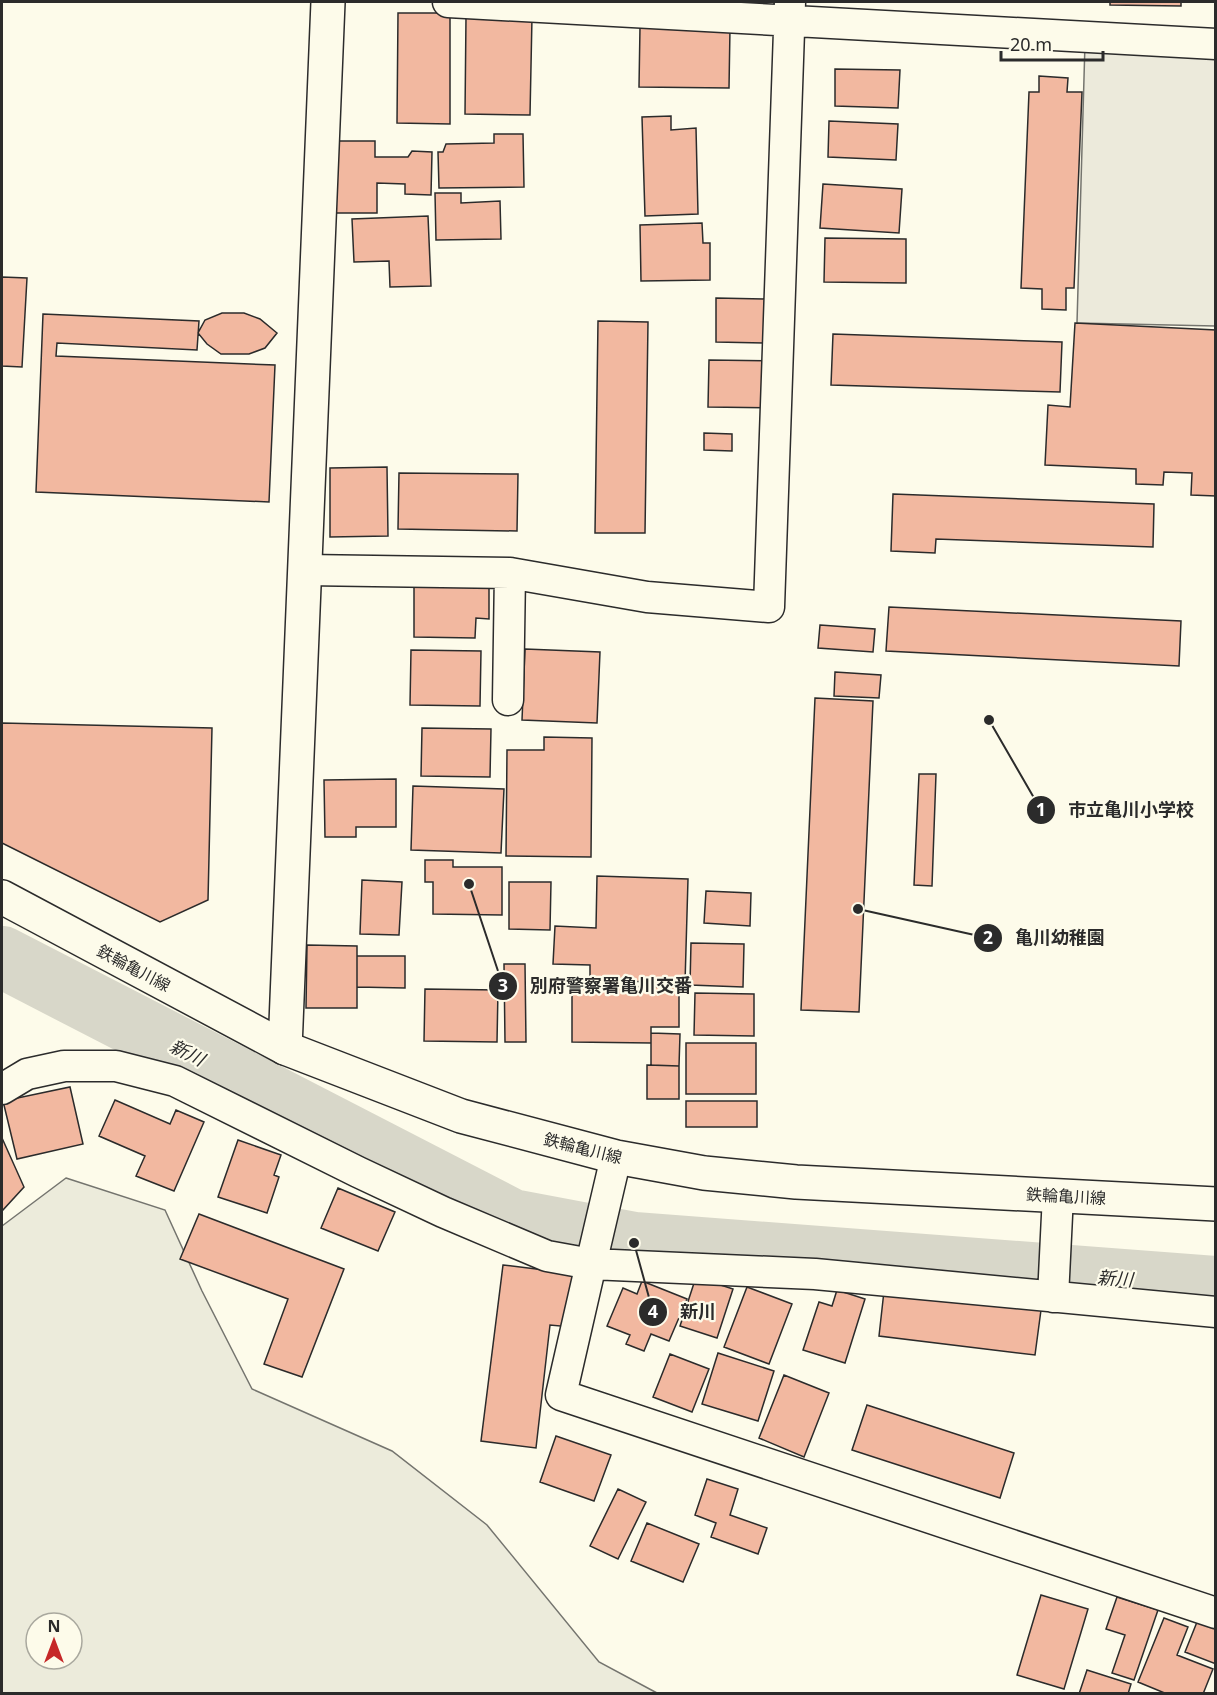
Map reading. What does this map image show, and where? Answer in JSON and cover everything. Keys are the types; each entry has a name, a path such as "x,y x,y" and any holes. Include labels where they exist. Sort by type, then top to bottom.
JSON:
{"main road":[{"path":"285,1048 328,2"},
{"name":"鉄輪亀川線","path":"2,897 285,1048 460,1116 616,1157 704,1173 796,1182 1215,1204"}],"street":[{"path":"448,2 789,11 1215,44"},
{"path":"306,570 510,573 647,597 769,607 789,11"},
{"path":"508,700 510,573"},
{"path":"6,1080 64,1066 116,1066 175,1081 443,1212 547,1256 591,1264 815,1275 1215,1312"},
{"path":"616,1157 561,1395 1215,1612"},
{"path":"1053,1297 1058,1195"}],"shaded area":[{"path":"1085,43 1215,48 1215,326 1077,323"},
{"path":"66,1178 165,1210 202,1291 252,1389 392,1451 487,1525 599,1662 657,1693 2,1693 2,1226"}],"building":[{"path":"1110,2 1181,2 1181,6 1110,5"},
{"path":"398,13 450,13 450,124 397,123"},
{"path":"466,17 532,17 530,115 465,114"},
{"path":"640,27 730,28 729,88 639,87"},
{"path":"835,69 900,70 898,108 835,106"},
{"path":"1039,76 1068,78 1067,92 1082,92 1074,288 1066,288 1066,310 1042,309 1042,289 1021,288 1029,92 1039,92"},
{"path":"671,116 671,130 696,128 698,214 645,216 642,117"},
{"path":"829,121 898,124 896,160 828,157"},
{"path":"494,134 523,134 524,187 439,188 438,152 443,152 446,144 494,143"},
{"path":"335,141 375,141 375,157 408,157 412,151 432,152 431,195 405,194 405,184 377,183 377,213 335,213"},
{"path":"823,184 902,189 899,233 820,228"},
{"path":"435,193 461,193 461,203 500,201 501,239 436,240"},
{"path":"428,216 431,286 390,287 389,261 354,262 352,219"},
{"path":"702,223 703,243 710,243 710,280 641,281 640,225"},
{"path":"825,238 906,239 906,283 824,282"},
{"path":"2,277 27,278 22,367 2,366"},
{"path":"716,298 769,299 768,343 716,342"},
{"path":"222,313 244,313 260,319 277,333 265,348 249,354 221,354 207,344 198,333 205,320"},
{"path":"43,314 199,321 197,350 57,343 56,356 275,365 269,502 36,492"},
{"path":"598,321 648,322 645,533 595,533"},
{"path":"1075,323 1216,330 1216,496 1191,495 1192,473 1164,472 1163,485 1136,484 1136,469 1045,465 1048,405 1070,407"},
{"path":"833,334 1062,342 1060,392 831,385"},
{"path":"709,360 777,361 776,408 708,407"},
{"path":"704,433 732,434 732,451 704,450"},
{"path":"387,467 388,536 330,537 330,468"},
{"path":"399,473 518,474 517,531 398,529"},
{"path":"893,494 1154,504 1153,547 936,539 935,553 891,551"},
{"path":"414,582 489,584 489,619 476,618 475,638 414,637"},
{"path":"889,607 1181,621 1179,666 886,651"},
{"path":"820,625 875,629 873,652 818,648"},
{"path":"525,649 600,652 597,723 522,720"},
{"path":"411,650 481,651 480,706 410,705"},
{"path":"835,672 881,675 879,698 834,696"},
{"path":"815,698 873,701 859,1012 801,1010"},
{"path":"2,723 212,728 208,900 160,922 2,843"},
{"path":"422,728 491,729 490,777 421,776"},
{"path":"544,737 592,738 591,857 506,856 507,750 544,750"},
{"path":"919,774 936,774 932,886 914,885"},
{"path":"396,779 396,827 356,827 356,837 325,837 324,780"},
{"path":"413,786 504,789 501,853 411,850"},
{"path":"425,860 453,860 453,867 502,867 502,915 433,914 433,882 425,882"},
{"path":"597,876 688,879 685,983 590,980 590,965 553,964 555,926 596,928"},
{"path":"362,880 402,882 399,935 360,934"},
{"path":"509,882 551,882 550,930 509,929"},
{"path":"706,891 751,893 750,926 704,923"},
{"path":"691,943 744,944 743,987 690,985"},
{"path":"307,945 357,946 357,1008 306,1008"},
{"path":"357,956 405,956 405,988 357,987"},
{"path":"504,964 525,964 526,1042 505,1042"},
{"path":"572,986 679,987 679,1027 651,1027 651,1043 572,1042"},
{"path":"425,989 498,990 497,1042 424,1041"},
{"path":"695,993 754,994 754,1036 694,1035"},
{"path":"651,1033 680,1034 679,1066 651,1065"},
{"path":"686,1043 756,1043 756,1094 686,1094"},
{"path":"647,1065 679,1066 679,1099 647,1099"},
{"path":"70,1087 83,1144 17,1159 3,1101"},
{"path":"115,1100 170,1124 176,1110 204,1122 174,1191 136,1176 145,1156 99,1136"},
{"path":"686,1101 757,1101 757,1127 686,1127"},
{"path":"2,1138 24,1187 2,1211"},
{"path":"238,1140 281,1155 274,1175 279,1177 267,1213 218,1197"},
{"path":"338,1188 395,1212 378,1251 321,1228"},
{"path":"199,1214 344,1269 302,1377 264,1364 288,1299 180,1259"},
{"path":"503,1265 577,1274 571,1327 550,1325 536,1448 481,1441"},
{"path":"696,1277 733,1289 717,1338 680,1326"},
{"path":"642,1281 687,1299 669,1341 651,1334 644,1351 626,1344 630,1335 607,1326 623,1288 637,1294"},
{"path":"747,1287 792,1304 769,1364 724,1347"},
{"path":"837,1290 865,1299 845,1363 803,1350 819,1302 832,1306"},
{"path":"884,1291 1041,1310 1035,1355 879,1336"},
{"path":"718,1353 774,1371 758,1421 702,1404"},
{"path":"670,1354 709,1369 692,1412 653,1397"},
{"path":"784,1375 829,1393 804,1457 759,1438"},
{"path":"867,1405 1014,1453 1000,1498 852,1450"},
{"path":"556,1436 611,1455 594,1501 540,1482"},
{"path":"707,1479 738,1489 730,1515 767,1528 758,1554 711,1537 716,1523 695,1515"},
{"path":"618,1489 646,1502 618,1559 590,1546"},
{"path":"647,1523 699,1544 683,1582 631,1561"},
{"path":"1041,1595 1088,1609 1064,1689 1017,1675"},
{"path":"1117,1597 1158,1610 1134,1680 1112,1673 1125,1635 1106,1629"},
{"path":"1199,1617 1216,1624 1216,1664 1185,1652"},
{"path":"1164,1618 1188,1627 1177,1655 1213,1669 1203,1694 1167,1694 1138,1682"},
{"path":"1087,1670 1131,1684 1128,1694 1079,1694"}],"waterway":[{"name":"新川","path":"2,957 512,1220 634,1243 1216,1287"}],"place":[{"name":"市立亀川小学校","path":"989,720"},
{"name":"別府警察署亀川交番","path":"469,884"},
{"name":"亀川幼稚園","path":"858,909"},
{"name":"新川","path":"634,1243"}]}
